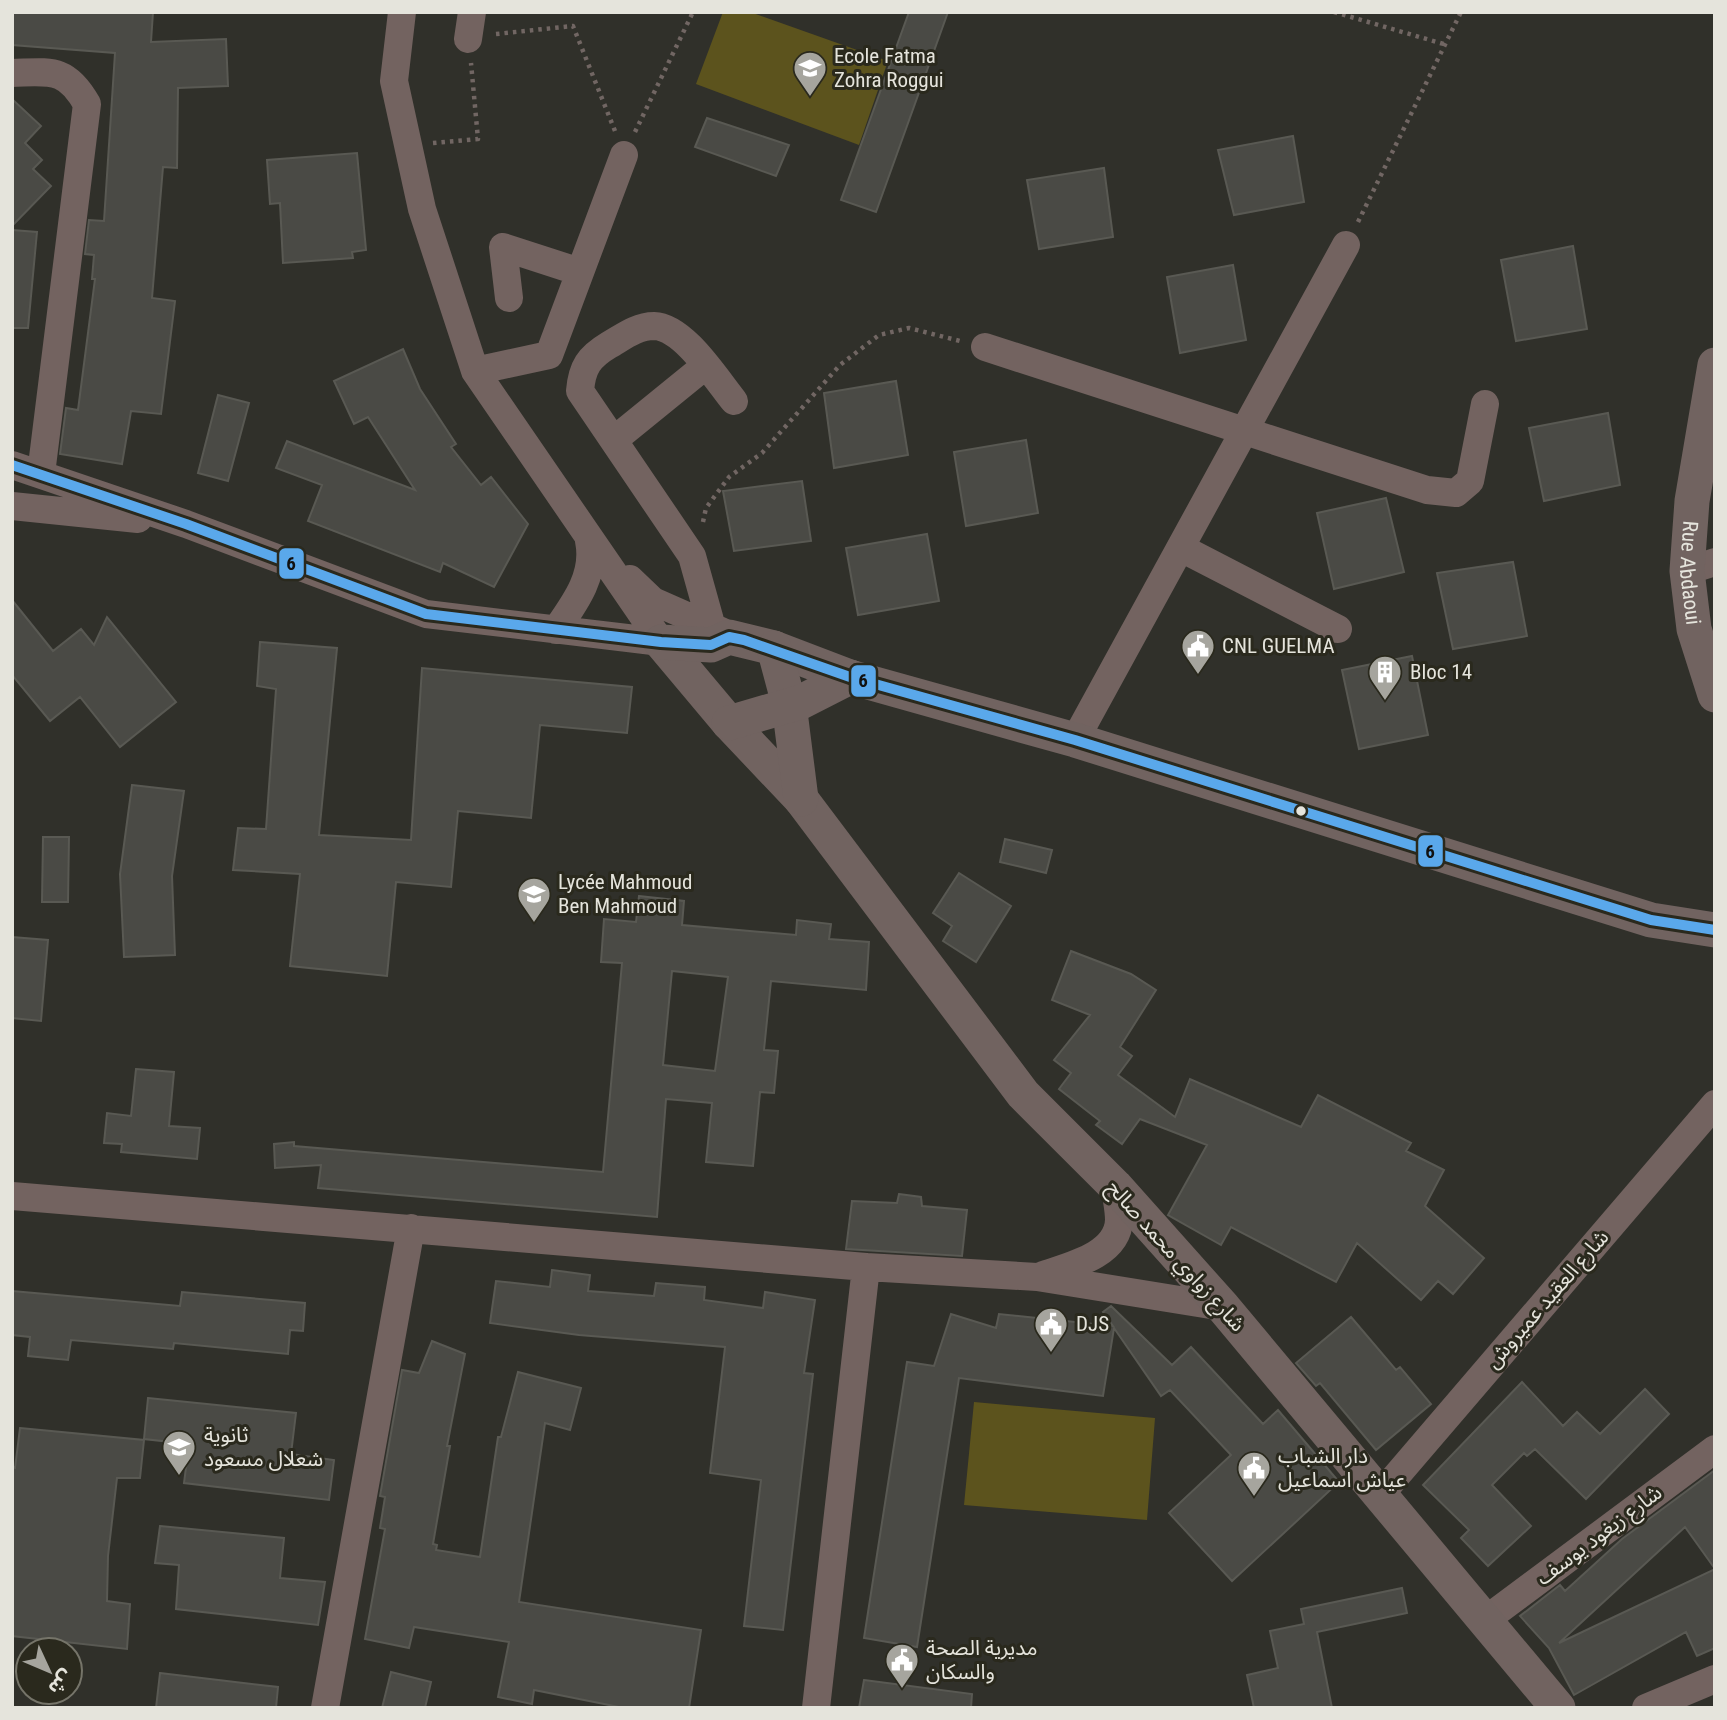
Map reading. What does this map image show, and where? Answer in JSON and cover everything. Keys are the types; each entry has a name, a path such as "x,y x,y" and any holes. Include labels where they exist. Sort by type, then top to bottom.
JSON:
{"main road":[{"name":"Rue Abdaoui","path":"1715,365 1692,501 1701,566 1694,629 1715,695"},
{"path":"662,642 711,645 720,630 850,677 1075,740 1651,920 1715,930"},
{"name":"شارع زواوي محمد صالح","path":"662,642 729,723 801,799 1023,1094 1115,1186 1223,1307 1558,1708"},
{"name":"شارع زواوي محمد صالح","path":"774,648 789,704 801,799"},
{"path":"729,723 789,704 850,677"}],"street":[{"path":"402,12 394,81 422,209 475,371 589,541 662,642"},
{"path":"12,73 57,72 75,83 87,103 41,474"},
{"path":"475,371 549,355 624,155"},
{"path":"1075,740 1346,245"},
{"path":"509,298 503,247 580,272"},
{"path":"720,630 692,556 580,391 582,372 592,355 636,329 655,326 680,336 734,401"},
{"path":"985,347 1427,490 1456,493 1470,481 1485,404"},
{"path":"614,440 705,366"},
{"path":"12,465 186,524 426,614 662,642"},
{"path":"12,506 186,524"},
{"path":"556,630 585,583 591,562 589,541"},
{"path":"589,541 653,601 720,630"},
{"path":"1181,548 1338,629"},
{"name":"شارع العقيد عميروش","path":"1380,1495 1715,1104"},
{"path":"1037,1278 1083,1262 1102,1250 1116,1234 1119,1220 1115,1186"},
{"path":"12,1196 866,1267 1037,1278 1223,1307"},
{"path":"325,1708 411,1228"},
{"path":"816,1708 866,1267"},
{"name":"شارع زيغود يوسف","path":"1483,1621 1715,1449"},
{"path":"1646,1708 1715,1679"}],"path":[{"path":"624,155 693,12"},
{"path":"1334,12 1447,45"},
{"path":"1346,245 1461,12"},
{"path":"408,145 478,139 475,35 573,26 624,155"},
{"path":"692,556 706,508 729,477 762,453 840,365 879,335 909,328 985,347"}],"shaded area":[{"path":"723,12 750,12 888,61 859,145 696,84"},
{"path":"974,1402 1155,1418 1147,1520 964,1505"}],"building":[{"path":"12,12 153,12 151,42 226,39 228,86 178,88 177,168 163,167 152,298 175,301 161,414 131,411 122,464 60,454 66,408 78,410 95,279 92,279 94,255 85,254 89,220 104,221 115,53 12,45"},
{"path":"909,12 948,12 876,212 841,200"},
{"path":"12,99 41,126 25,143 42,160 33,169 51,186 12,226"},
{"path":"707,118 789,145 776,176 695,147"},
{"path":"1293,136 1304,202 1234,215 1218,150"},
{"path":"357,153 366,250 352,252 353,258 283,263 280,203 270,204 267,160"},
{"path":"1104,168 1113,237 1039,249 1027,180"},
{"path":"12,230 37,232 28,328 12,328"},
{"path":"1573,246 1587,329 1516,341 1501,260"},
{"path":"1233,265 1246,340 1180,353 1167,277"},
{"path":"403,349 420,389 456,444 451,447 481,485 491,477 528,524 494,587 443,563 440,572 308,521 322,485 276,468 287,441 415,490 368,417 354,424 334,381"},
{"path":"896,381 908,455 834,468 824,393"},
{"path":"218,395 249,403 228,481 198,473"},
{"path":"1608,413 1620,485 1544,501 1529,428"},
{"path":"1026,440 1038,513 966,526 954,452"},
{"path":"802,481 811,541 734,551 723,491"},
{"path":"1386,498 1404,572 1334,589 1317,513"},
{"path":"927,534 939,601 858,615 846,548"},
{"path":"1513,562 1527,636 1453,649 1437,573"},
{"path":"12,600 53,651 81,629 94,645 107,617 176,702 120,747 80,697 50,721 12,675"},
{"path":"260,642 337,648 319,835 411,840 422,668 632,687 627,733 540,725 531,818 458,811 451,887 396,882 387,976 290,966 300,874 233,870 238,828 266,829 276,689 257,686"},
{"name":"Bloc 14","path":"1412,656 1428,735 1359,749 1342,670"},
{"path":"132,785 184,791 172,876 175,955 124,957 120,874"},
{"path":"43,837 69,837 68,902 42,902"},
{"path":"1005,839 1052,850 1046,873 1000,862"},
{"path":"959,873 1011,906 976,962 943,941 952,926 933,913"},
{"path":"639,896 684,901 682,925 796,935 797,920 831,924 829,939 869,942 866,990 771,981 764,1050 778,1051 774,1093 760,1092 753,1166 706,1162 712,1103 666,1099 657,1217 318,1188 321,1165 275,1168 274,1144 294,1142 294,1146 603,1172 622,963 601,962 604,919 636,922","holes":["672,971 728,977 715,1071 663,1065"]},
{"path":"12,937 48,940 41,1021 12,1018"},
{"path":"1071,951 1131,974 1156,990 1120,1047 1132,1056 1118,1075 1175,1117 1190,1079 1301,1127 1318,1095 1411,1143 1406,1151 1444,1170 1425,1206 1484,1258 1453,1294 1438,1281 1421,1300 1357,1243 1336,1282 1231,1227 1221,1245 1168,1215 1207,1145 1140,1119 1122,1144 1096,1125 1100,1121 1059,1089 1071,1073 1054,1060 1090,1015 1052,1000"},
{"path":"136,1069 174,1072 169,1126 200,1128 197,1159 121,1152 122,1144 104,1143 107,1113 131,1116"},
{"path":"899,1194 921,1197 922,1206 967,1210 962,1256 846,1249 852,1201 897,1203"},
{"path":"552,1270 590,1275 588,1291 654,1296 656,1283 705,1287 704,1300 763,1308 765,1292 815,1300 804,1373 813,1374 783,1630 744,1626 761,1480 710,1473 725,1347 579,1335 490,1323 496,1281 550,1287"},
{"path":"12,1291 180,1306 182,1292 305,1303 303,1331 290,1330 288,1354 174,1343 173,1349 71,1340 68,1360 28,1356 30,1337 12,1335"},
{"path":"1111,1306 1172,1365 1191,1347 1263,1424 1278,1410 1339,1482 1232,1581 1169,1513 1231,1455 1170,1390 1161,1396 1114,1328 1103,1396 959,1378 917,1647 864,1638 907,1362 934,1366 951,1314 996,1328 999,1314 1113,1326 1103,1312"},
{"path":"1351,1317 1396,1370 1400,1367 1431,1404 1376,1450 1320,1383 1316,1386 1296,1363"},
{"path":"432,1341 465,1354 447,1446 450,1446 433,1544 437,1545 436,1550 480,1557 498,1437 501,1437 518,1372 581,1388 570,1430 545,1423 519,1602 701,1630 689,1708 624,1708 534,1690 532,1704 498,1697 509,1642 414,1627 409,1648 365,1639 385,1529 380,1528 385,1497 380,1496 402,1370 419,1373"},
{"path":"1522,1382 1563,1426 1577,1412 1600,1434 1645,1389 1669,1414 1586,1499 1535,1449 1527,1456 1524,1453 1492,1485 1531,1526 1488,1566 1461,1538 1469,1530 1423,1485"},
{"path":"148,1398 296,1413 291,1454 334,1460 329,1500 184,1483 189,1444 144,1439"},
{"path":"20,1428 144,1440 140,1478 117,1478 108,1556 107,1601 130,1604 127,1649 84,1644 84,1636 12,1636 12,1467 15,1468"},
{"path":"1715,1470 1715,1569 1715,1648 1697,1656 1686,1632 1574,1695 1549,1648 1520,1616 1560,1585 1565,1591 1622,1539","holes":["1685,1527 1715,1569 1559,1643"]},
{"path":"160,1526 284,1538 280,1578 325,1582 318,1625 176,1609 179,1565 155,1563"},
{"path":"1402,1588 1407,1613 1317,1632 1332,1708 1254,1708 1247,1675 1278,1668 1270,1631 1304,1624 1301,1609"},
{"path":"391,1672 431,1682 425,1708 382,1708"},
{"path":"160,1673 278,1687 276,1708 156,1708"},
{"name":"مديرية الصحة والسكان","path":"864,1680 972,1694 971,1708 859,1708"}],"transit line":[{"name":"6","path":"12,465 186,524 426,614 661,642 711,645 729,637 744,640 850,677 1075,740 1651,920 1715,930"}],"place":[{"name":"Ecole Fatma Zohra Roggui","path":"810,98"},
{"name":"CNL GUELMA","path":"1198,676"},
{"name":"Bloc 14","path":"1385,702"},
{"name":"Lycée Mahmoud Ben Mahmoud","path":"534,924"},
{"name":"DJS","path":"1051,1354"},
{"name":"ثانوية شعلال مسعود","path":"179,1477"},
{"name":"دار الشباب عياش اسماعيل","path":"1254,1498"},
{"name":"مديرية الصحة والسكان","path":"902,1690"}]}
